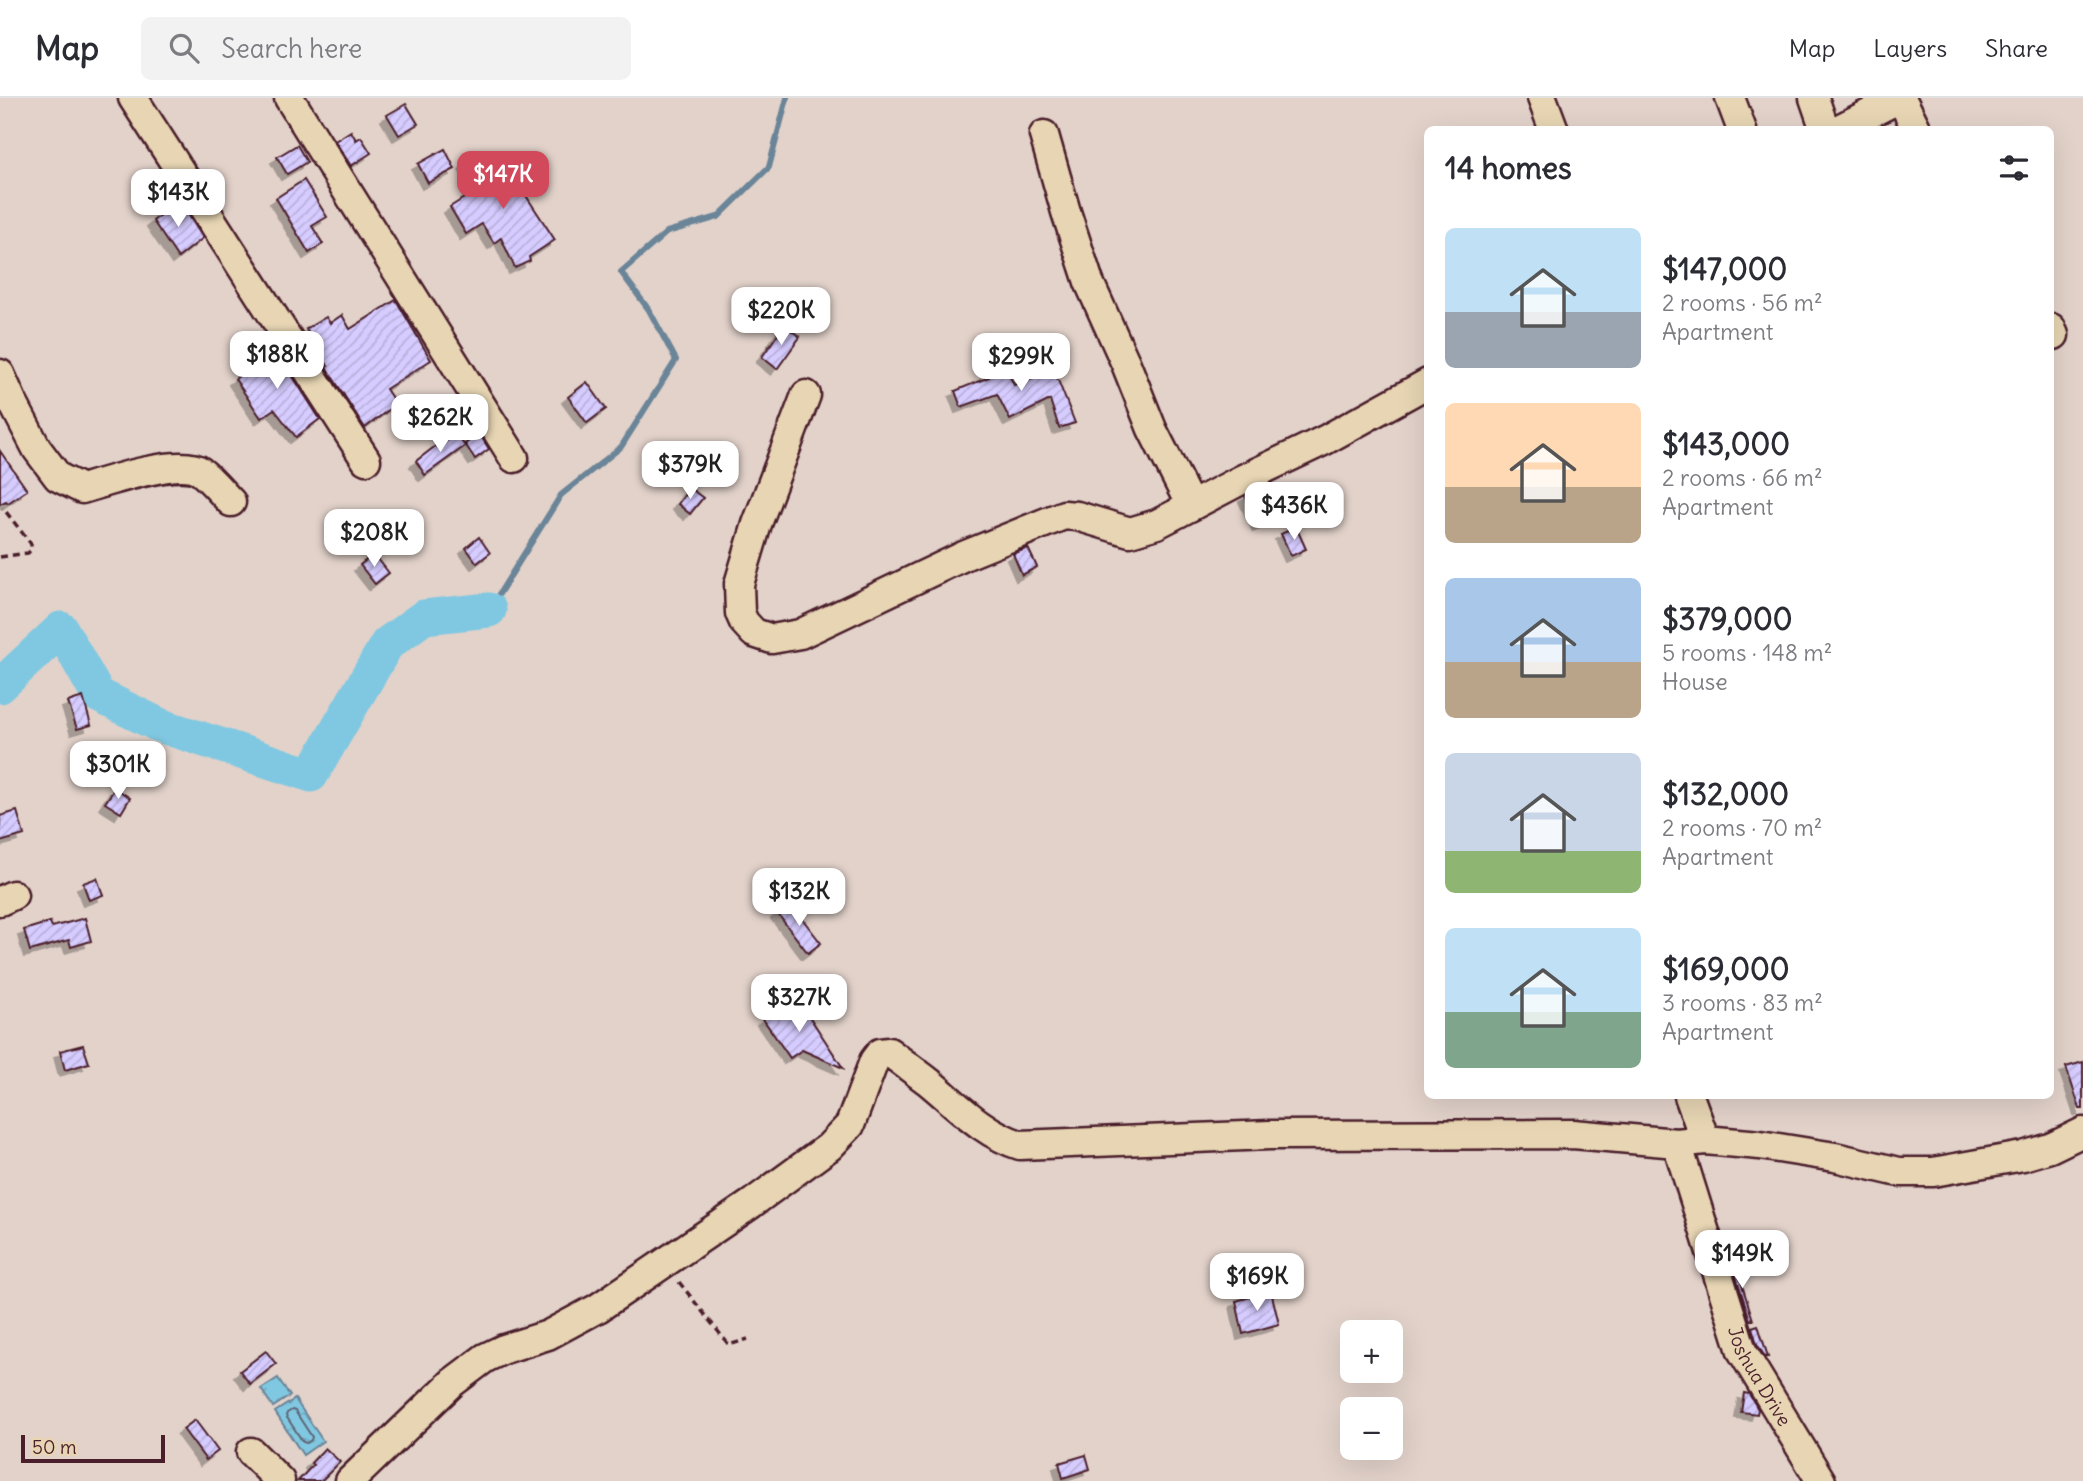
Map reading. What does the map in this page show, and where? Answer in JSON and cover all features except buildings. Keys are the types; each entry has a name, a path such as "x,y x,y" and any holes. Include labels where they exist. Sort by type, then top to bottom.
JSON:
{"street":[{"path":"133,98 366,460"},
{"path":"289,98 514,458"},
{"path":"1542,98 1552,126"},
{"path":"1730,98 1740,126"},
{"path":"1814,98 1824,126"},
{"path":"1845,126 1901,98 1915,126"},
{"path":"1044,135 1089,282 1152,429 1191,506"},
{"path":"0,374 37,449 58,477 82,489 129,475 186,465 199,470 231,502"},
{"path":"806,395 757,524 739,584 740,613 744,622 754,633 772,639 800,634 966,555 1064,515 1077,516 1130,532 1157,524 1325,440 1424,385"},
{"path":"350,1481 453,1382 485,1358 548,1335 598,1308 829,1147 850,1125 874,1061 880,1053 888,1052 962,1111 1007,1141 1020,1145 1375,1133 1573,1134 1677,1143 1705,1140 1760,1145 1835,1157 1899,1172 1933,1172 2023,1156 2049,1148 2083,1132"},
{"path":"1690,1099 1705,1140"},
{"name":"Joshua Drive","path":"1677,1143 1742,1351 1821,1481"},
{"path":"251,1452 280,1481"}],"path":[{"path":"0,557 32,550 31,544 3,508"},
{"path":"665,1263 729,1346 748,1339"}],"water":[{"path":"278,1378 290,1396 273,1407 261,1389"},
{"path":"295,1399 323,1441 303,1455 275,1412"}],"waterway":[{"path":"489,610 561,495 621,447 676,360 649,310 621,272 667,232 718,217 769,167 787,98"},
{"path":"0,686 61,629 98,695 159,725 311,775 387,644 424,617 489,610"}]}
